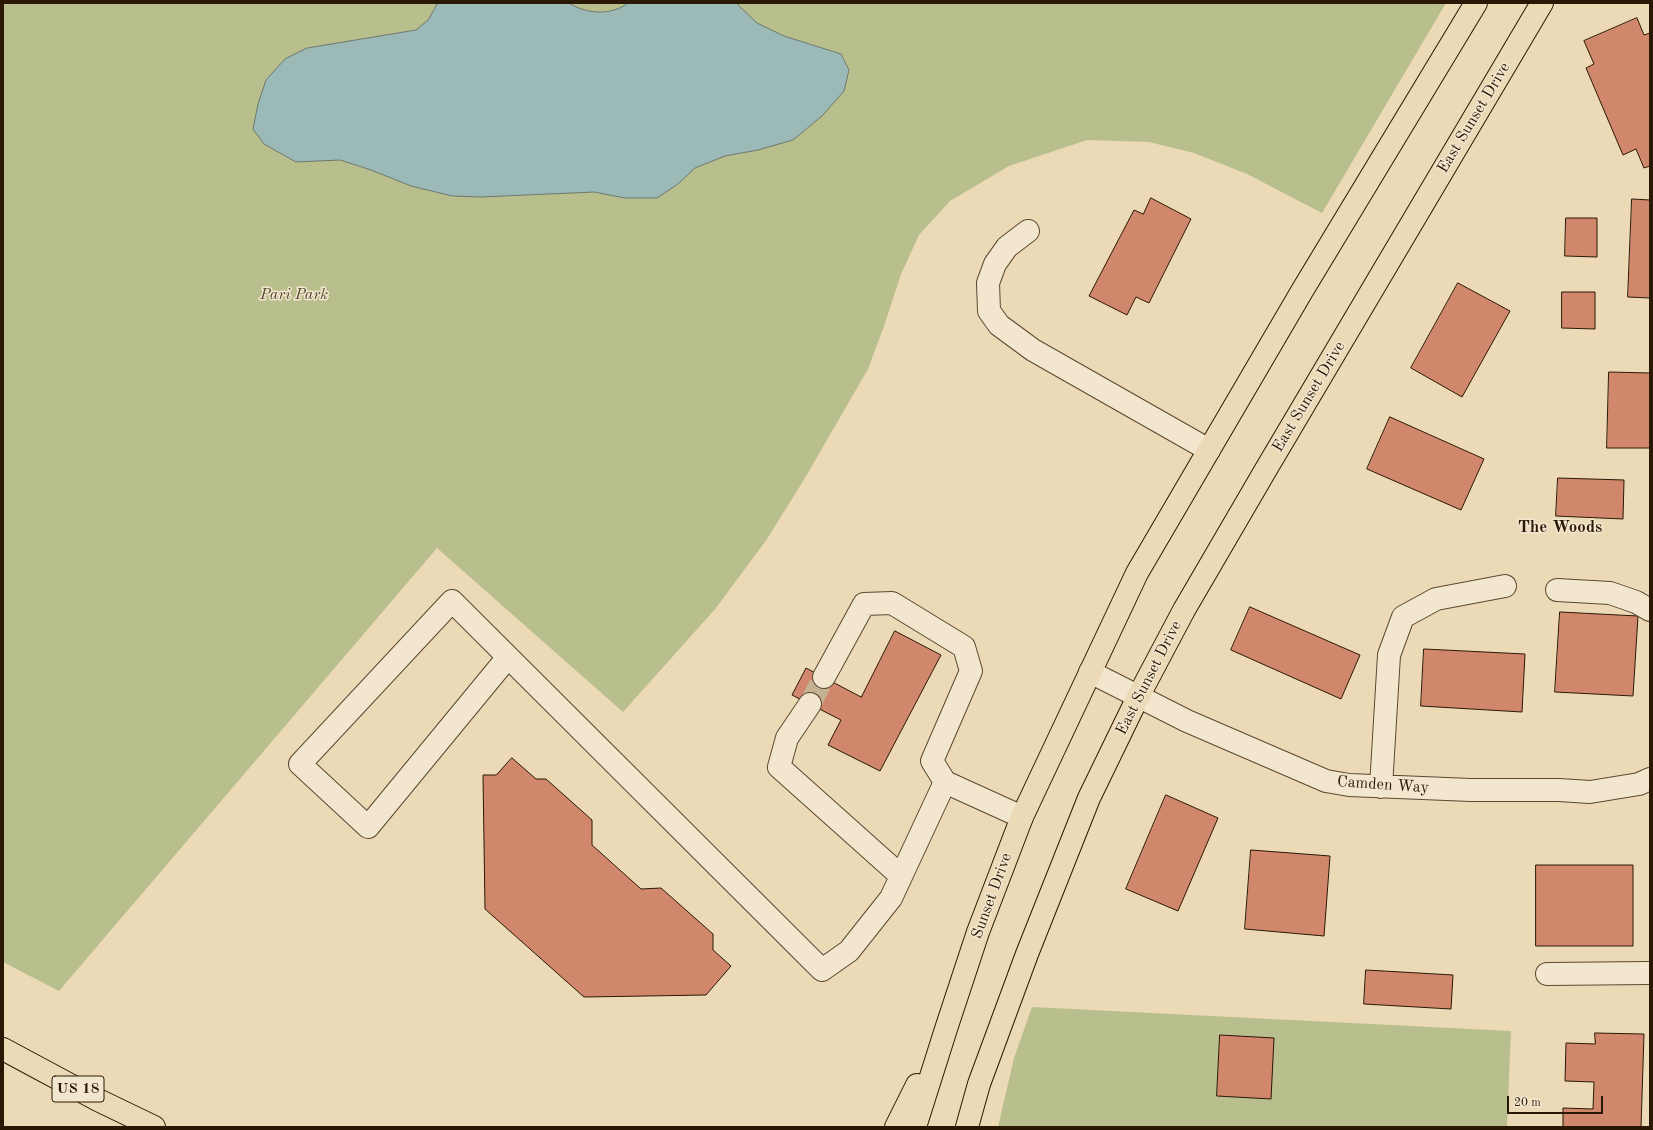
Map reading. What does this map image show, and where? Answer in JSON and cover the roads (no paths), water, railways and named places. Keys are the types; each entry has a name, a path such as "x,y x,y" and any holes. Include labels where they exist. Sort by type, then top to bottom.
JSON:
{"main road":[{"path":"1090,672 1137,573 1306,284 1476,3"},
{"name":"East Sunset Drive","path":"967,1127 979,1084 1024,961 1089,798 1138,697 1184,610 1257,484 1542,3"},
{"name":"Sunset Drive","path":"915,1127 978,932 1022,817 1090,672"},
{"path":"896,1127 946,1029"},
{"name":"US 18","path":"3,1049 98,1100 154,1127"}],"street":[{"path":"1028,231 1007,247 995,264 988,283 989,311 999,325 1033,350 1209,450"},
{"path":"1381,786 1389,655 1403,617 1436,599 1505,586"},
{"path":"1557,590 1610,593 1636,602 1650,610"},
{"path":"508,657 368,827 300,764 452,601 822,970 849,951 891,898 945,782"},
{"path":"824,677 864,604 892,604 964,647 971,671 932,762 945,782 1022,817"},
{"name":"Camden Way","path":"1090,672 1187,721 1326,781 1349,785 1471,790 1559,790 1590,792 1649,781"},
{"path":"810,704 787,738 779,767 902,876"},
{"path":"1547,974 1650,973"}],"water":[{"path":"438,3 569,3 576,7 591,11 606,12 628,3 736,3 757,23 784,36 841,54 849,70 844,91 822,116 793,140 758,150 725,156 695,168 678,184 657,198 625,198 594,192 481,197 452,196 411,186 371,170 340,160 296,162 264,144 253,129 258,104 266,80 285,59 307,48 416,30 428,20"}],"tunnel":[{"path":"810,704 824,677"}],"district":[{"name":"The Woods","path":"1560,528"}],"park label":[{"name":"Pari Park","path":"294,295"}]}
